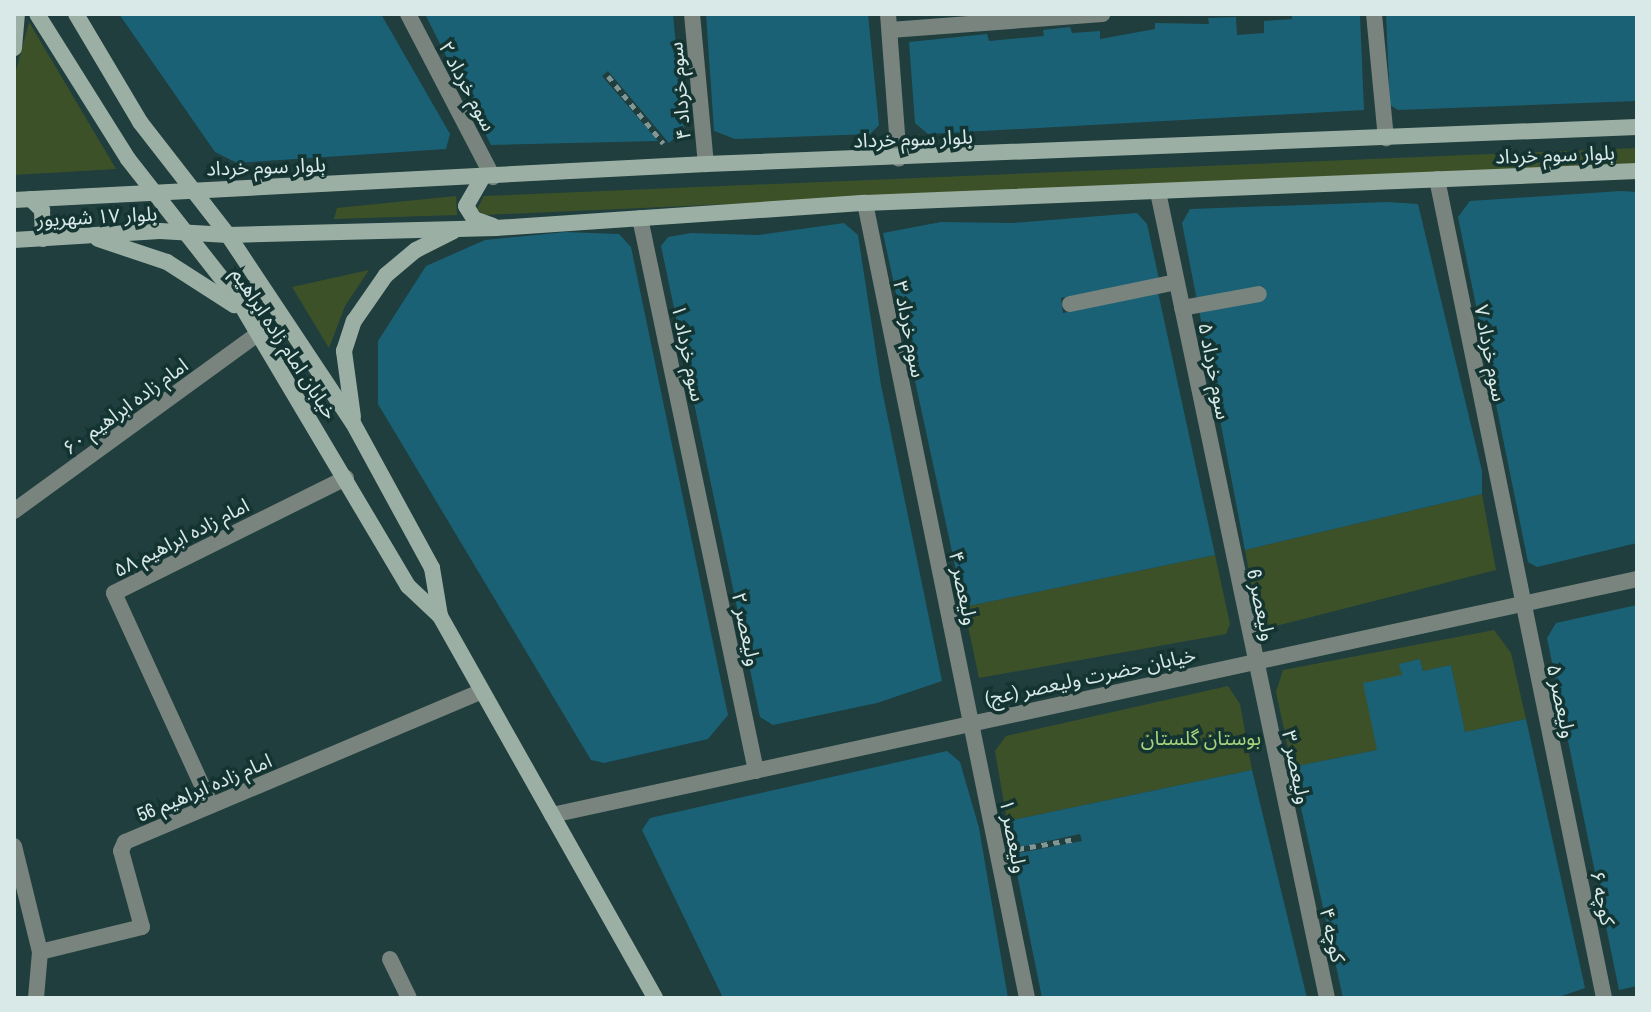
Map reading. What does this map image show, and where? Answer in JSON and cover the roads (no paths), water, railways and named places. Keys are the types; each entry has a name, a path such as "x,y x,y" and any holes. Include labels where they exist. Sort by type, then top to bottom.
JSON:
{"main road":[{"path":"14,48 17,14"},
{"name":"خیابان امام زاده ابراهیم","path":"37,14 182,233 256,327 408,586 440,616"},
{"name":"خیابان امام زاده ابراهیم","path":"76,14 140,122 228,235 353,423 432,568 440,616 480,692 655,998"},
{"name":"بلوار سوم خرداد","path":"153,191 487,179 706,164 899,159 1637,127"},
{"name":"بلوار سوم خرداد","path":"228,235 496,228 865,203 1637,171"},
{"path":"487,179 466,206 474,219 496,228"},
{"name":"بلوار ۱۷ شهریور","path":"22,200 153,191"},
{"path":"22,200 42,210 43,239"},
{"path":"353,423 344,351 354,321 386,275 416,250 458,229"},
{"path":"85,235 167,262 227,299 256,327"},
{"name":"بلوار ۱۷ شهریور","path":"14,240 85,235 228,235"}],"street":[{"name":"سوم خرداد ۲","path":"408,14 487,179"},
{"name":"سوم خرداد ۴","path":"692,14 706,164"},
{"path":"899,159 889,22 1102,14"},
{"path":"1374,14 1386,138"},
{"name":"سوم خرداد ۷","path":"1437,179 1522,603"},
{"name":"سوم خرداد ۵","path":"1158,192 1232,557"},
{"name":"سوم خرداد ۳","path":"865,203 917,463"},
{"name":"سوم خرداد ۱","path":"640,218 698,496"},
{"path":"1070,304 1176,282"},
{"path":"1182,308 1259,294"},
{"name":"امام زاده ابراهیم ۶۰","path":"14,511 256,327"},
{"name":"ولیعصر ۴","path":"917,463 971,721"},
{"name":"امام زاده ابراهیم ۵۸","path":"211,805 114,593 346,478"},
{"name":"ولیعصر ۲","path":"698,496 756,771"},
{"name":"ولیعصر 6","path":"1232,557 1254,662"},
{"name":"خیابان حضرت ولیعصر (عج)","path":"552,815 971,721 1637,579"},
{"name":"ولیعصر ۵","path":"1522,603 1564,807"},
{"name":"ولیعصر ۳","path":"1254,662 1300,880"},
{"name":"امام زاده ابراهیم 56","path":"40,952 142,927 120,846 480,692"},
{"name":"ولیعصر ۱","path":"971,721 1027,998"},
{"name":"کوچه ۶","path":"1564,807 1604,998"},
{"path":"14,846 40,952 36,998"},
{"name":"کوچه ۴","path":"1300,880 1327,998"},
{"path":"390,959 409,998"}],"park label":[{"name":"بوستان گلستان","path":"1201,737"}]}
